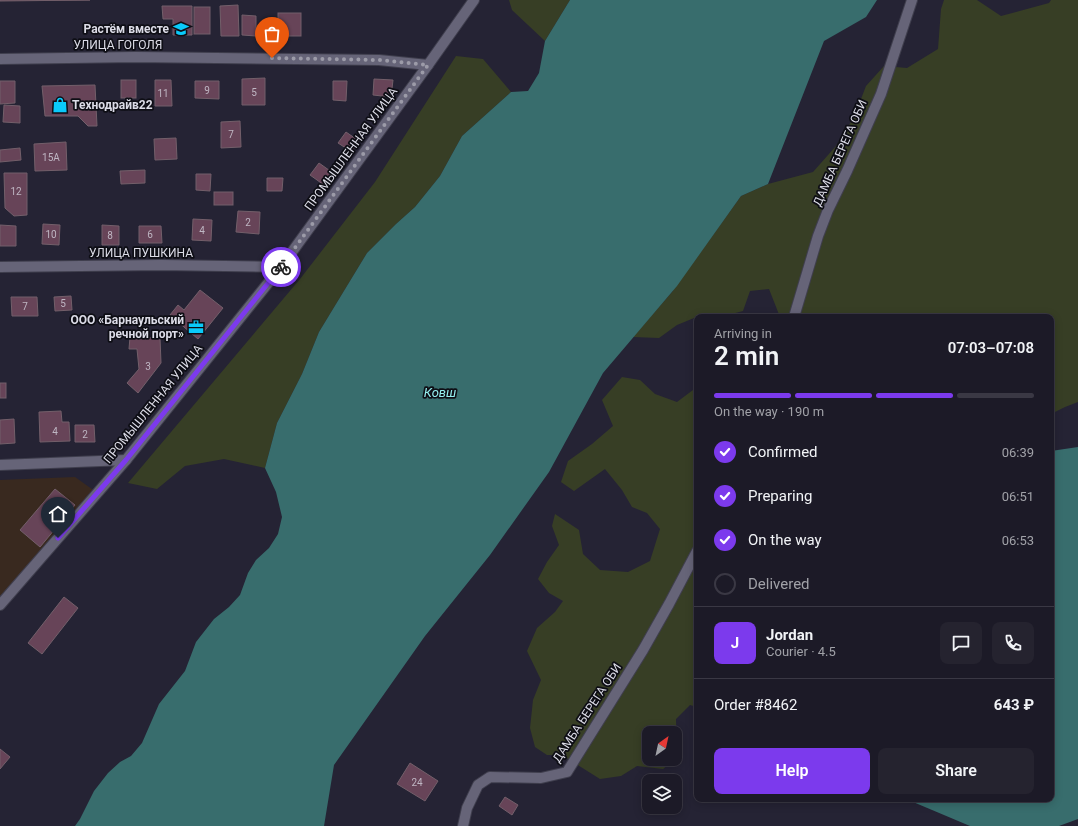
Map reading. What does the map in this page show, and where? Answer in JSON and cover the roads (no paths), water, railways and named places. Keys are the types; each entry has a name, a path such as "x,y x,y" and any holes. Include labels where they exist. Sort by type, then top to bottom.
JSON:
{"street":[{"name":"ПРОМЫШЛЕННАЯ УЛИЦА","path":"0,605 126,460 281,267 474,0"},
{"name":"ДАМБА БЕРЕГА ОБИ","path":"795,314 825,217 848,171 881,94 912,0"},
{"name":"УЛИЦА ГОГОЛЯ","path":"0,59 135,57 379,60 428,65"},
{"name":"УЛИЦА ПУШКИНА","path":"0,268 160,266 281,267"},
{"path":"0,465 126,460"},
{"name":"ДАМБА БЕРЕГА ОБИ","path":"463,826 467,808 478,785 490,777 541,778 567,772 643,650 670,604 694,557"}],"water":[{"name":"Ковш","path":"570,0 877,0 866,17 824,41 768,184 741,196 677,286 603,373 549,472 490,555 425,636 334,765 324,826 75,826 94,791 108,773 120,762 131,756 142,743 159,704 185,671 196,642 214,619 229,607 240,595 248,573 256,560 269,548 278,534 282,517 276,492 265,468 277,423 302,374 319,332 367,253 415,207 440,176 462,136 511,92 528,91 539,73 545,41"},
{"path":"1078,447 1078,819 1059,826 970,826 913,802 1054,802 1054,451"}],"place":[{"name":"Растём вместе","path":"181,29"},
{"name":"Технодрайв22","path":"60,105"},
{"name":"ООО «Барнаульский речной порт»","path":"196,327"}]}
